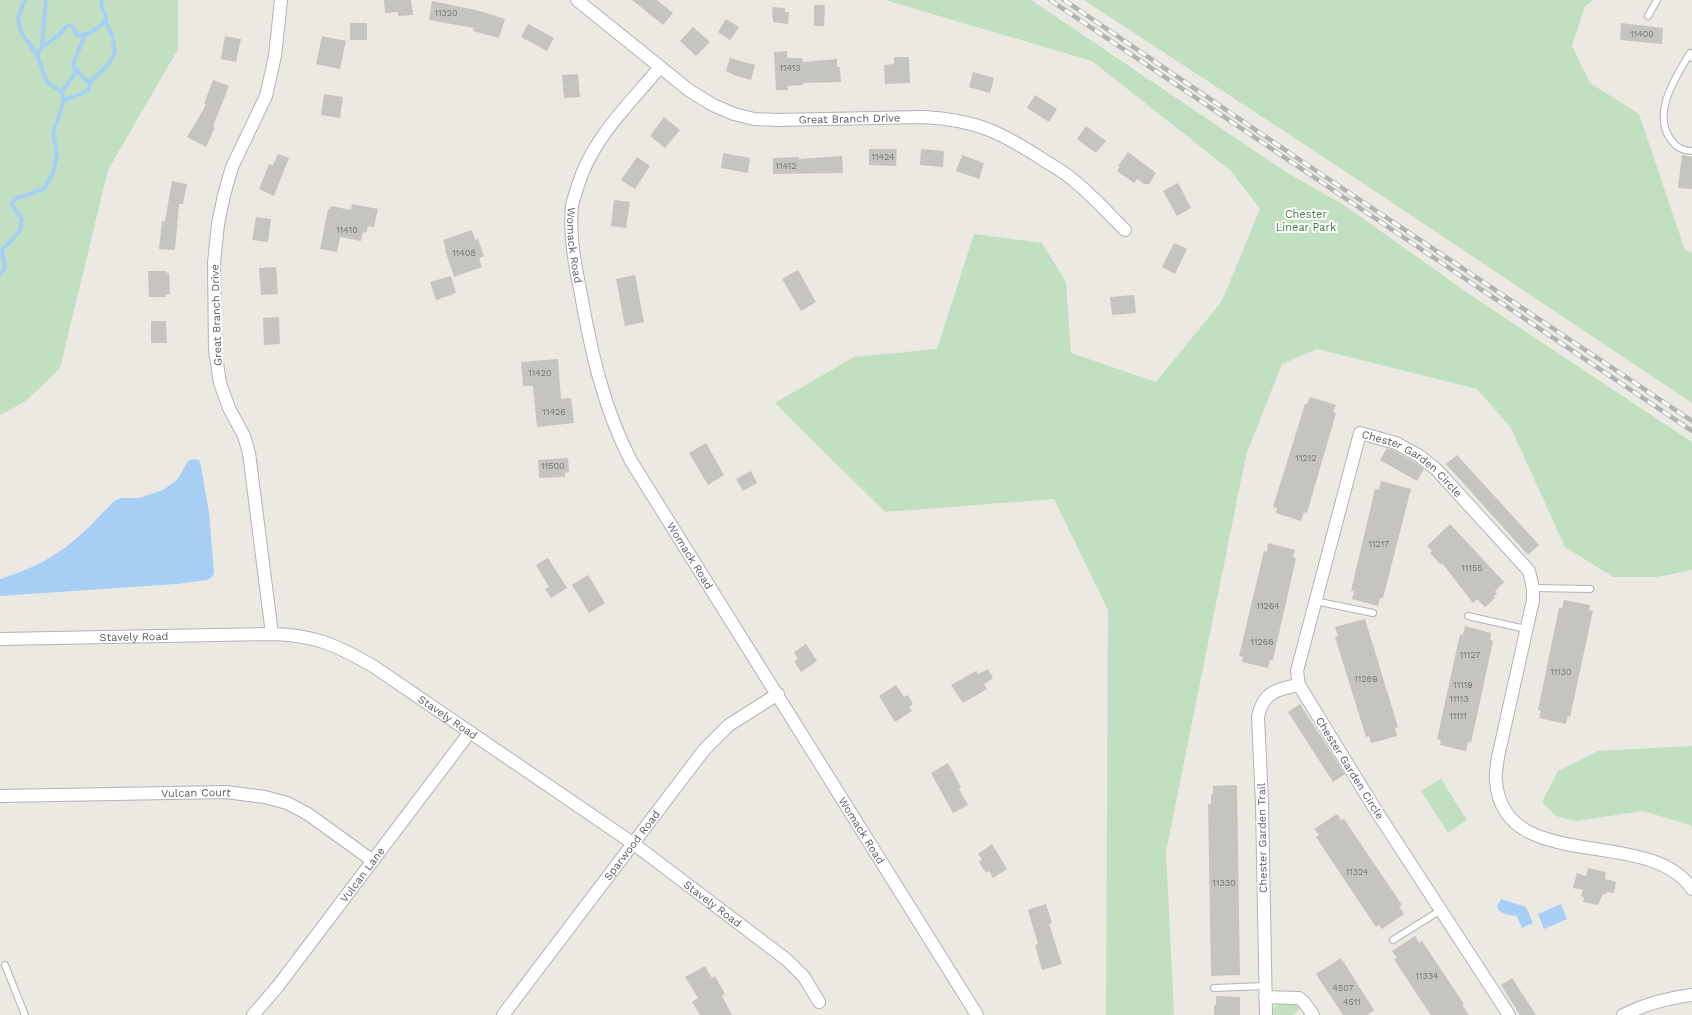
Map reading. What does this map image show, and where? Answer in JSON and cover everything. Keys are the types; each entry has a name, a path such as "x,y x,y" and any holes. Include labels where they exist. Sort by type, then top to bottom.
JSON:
{"street":[{"name":"Great Branch Drive","path":"272,634 249,453 244,436 224,396 217,367 214,310 214,263 218,224 232,167 266,96 275,56 281,0"},
{"name":"Great Branch Drive","path":"577,0 690,91 713,105 734,114 754,119 776,120 924,117 948,118 972,123 992,130 1016,142 1072,179 1125,230"},
{"name":"Womack Road","path":"660,67 602,136 590,155 576,189 573,205 572,244 587,328 606,402 621,441 655,499 977,1015"},
{"name":"Chester Garden Circle","path":"1509,1015 1375,809 1299,685 1297,671 1360,433 1396,443 1418,454 1436,469 1529,571 1533,588 1533,600 1498,757 1496,781 1499,799 1509,816 1520,828 1540,838 1655,861 1674,871 1692,889"},
{"name":"Stavely Road","path":"0,639 272,634 302,636 335,645 373,666 634,844 787,960 804,977 819,1002"},
{"name":"Chester Garden Trail","path":"1266,1015 1262,803 1258,717 1260,706 1267,696 1275,691 1299,685"},
{"name":"Sparwood Road","path":"503,1015 704,750 729,725 778,694"},
{"name":"Vulcan Lane","path":"253,1015 278,986 470,732"},
{"name":"Vulcan Court","path":"0,796 226,792 247,793 287,803 308,814 373,861"},
{"path":"1265,992 1299,998 1304,1002 1313,1015"},
{"path":"1623,1015 1640,1006 1676,997 1692,995"}],"lane":[{"path":"1648,16 1657,0"},
{"path":"1691,53 1675,78 1667,98 1663,115 1664,125 1668,136 1681,149 1692,150"},
{"path":"1533,588 1590,589"},
{"path":"1315,601 1373,613"},
{"path":"1468,616 1526,629"},
{"path":"1393,940 1440,910"},
{"path":"5,965 25,1015"},
{"path":"1214,988 1265,992"}],"green space":[{"path":"0,0 178,0 178,49 108,170 60,368 26,401 0,415"},
{"name":"Chester Linear Park","path":"885,0 1031,0 1289,174 1344,205 1472,296 1692,442 1692,570 1657,577 1613,577 1565,547 1511,428 1477,389 1317,349 1282,364 1246,455 1166,852 1174,1015 1106,1015 1108,610 1054,499 885,512 775,403 854,357 937,349 974,234 1042,243 1066,282 1071,353 1156,382 1222,301 1260,209 1231,171 1092,61"},
{"path":"1084,0 1594,0 1585,6 1572,46 1590,83 1639,114 1685,250 1692,253 1692,403 1369,187"},
{"path":"1692,746 1692,828 1690,825 1643,811 1576,821 1556,816 1542,802 1558,771 1598,751"},
{"path":"1441,779 1467,820 1448,833 1421,791"},
{"path":"1296,1001 1302,1006 1294,1015 1270,1015 1272,1010 1280,1003"}],"water":[{"path":"193,459 199,460 209,512 214,573 212,577 207,580 176,584 0,596 0,579 33,567 60,551 84,531 114,501 121,498 139,498 163,490 177,480 188,461"},
{"path":"1501,899 1526,907 1533,923 1522,928 1517,916 1505,914 1498,910 1497,906"},
{"path":"1561,904 1567,919 1544,929 1538,914"}],"building":[{"path":"384,0 411,0 413,15 398,16 398,12 385,13"},
{"path":"632,0 657,0 673,13 663,25"},
{"path":"432,1 476,10 505,19 499,38 473,31 474,28 429,20"},
{"path":"814,5 825,5 824,26 814,26"},
{"path":"772,7 785,8 785,12 789,12 788,24 773,22"},
{"path":"726,19 739,27 730,40 718,32"},
{"path":"350,23 367,23 367,40 350,40"},
{"path":"1621,23 1663,28 1662,44 1620,40"},
{"path":"528,24 554,38 547,51 521,37"},
{"path":"693,27 710,42 696,56 680,41"},
{"path":"225,36 241,39 236,62 221,59"},
{"path":"322,36 346,41 340,69 316,64"},
{"path":"787,51 787,58 802,58 803,62 837,59 837,67 840,67 841,82 803,83 803,85 787,86 788,90 776,90 774,52"},
{"path":"894,57 909,57 910,83 885,84 884,65 894,64"},
{"path":"730,58 755,65 751,80 726,71"},
{"path":"973,72 994,78 990,93 969,87"},
{"path":"578,74 580,97 564,98 562,75"},
{"path":"213,80 229,86 213,126 215,127 206,147 187,137 206,105 204,104"},
{"path":"324,94 343,97 340,118 321,115"},
{"path":"1035,95 1057,109 1049,122 1027,108"},
{"path":"664,117 680,130 665,148 650,136"},
{"path":"1086,126 1106,141 1096,153 1077,139"},
{"path":"869,149 897,149 896,166 869,165"},
{"path":"921,149 944,151 943,167 920,165"},
{"path":"1128,152 1156,173 1149,184 1144,184 1137,179 1134,183 1117,171 1120,167 1118,166"},
{"path":"723,153 750,158 748,173 721,168"},
{"path":"278,154 289,158 274,196 259,189 269,164 273,165"},
{"path":"962,155 984,163 979,179 956,171"},
{"path":"1682,155 1692,157 1692,189 1678,188"},
{"path":"842,156 843,173 773,174 773,158 799,157 799,159"},
{"path":"637,157 650,166 635,189 621,180"},
{"path":"172,181 187,184 183,204 179,204 175,250 159,249 162,221 165,221"},
{"path":"1178,183 1191,208 1177,216 1163,191"},
{"path":"614,200 630,202 626,228 611,226"},
{"path":"352,204 378,209 374,227 368,226 366,233 363,232 361,241 340,237 337,252 320,249 328,209 330,209 331,206 351,210"},
{"path":"256,217 271,219 268,242 252,240"},
{"path":"472,230 475,240 478,239 484,256 479,258 482,267 454,277 443,240"},
{"path":"1174,243 1187,249 1175,274 1162,267"},
{"path":"276,267 278,294 261,295 259,268"},
{"path":"798,270 816,302 801,311 782,279"},
{"path":"148,271 166,271 169,273 170,294 166,294 166,297 149,297"},
{"path":"635,275 644,322 625,326 616,279"},
{"path":"451,276 456,293 436,300 430,282"},
{"path":"1134,295 1136,313 1112,315 1110,297"},
{"path":"279,317 280,344 264,345 263,318"},
{"path":"151,321 166,321 167,343 151,343"},
{"path":"558,359 561,399 571,398 574,423 537,427 533,386 523,386 521,362"},
{"path":"1310,397 1336,405 1333,412 1336,413 1307,513 1304,512 1301,521 1276,513 1277,508 1273,507 1305,404 1307,404"},
{"path":"706,443 724,475 708,485 689,453"},
{"path":"1387,448 1416,463 1424,469 1417,481 1380,460"},
{"path":"1457,455 1539,545 1528,555 1446,464"},
{"path":"568,458 569,472 565,473 565,477 539,478 538,460"},
{"path":"751,471 757,483 743,491 736,479"},
{"path":"1381,481 1411,489 1383,598 1380,598 1378,606 1352,599 1354,591 1351,591 1375,489 1379,490"},
{"path":"1450,524 1504,582 1495,591 1497,593 1494,596 1495,598 1485,607 1477,599 1473,603 1442,563 1441,565 1430,553 1432,551 1427,546"},
{"path":"1268,543 1295,550 1293,557 1296,558 1273,660 1270,660 1268,668 1242,662 1243,657 1239,656 1264,551 1267,552"},
{"path":"548,558 567,588 551,598 545,589 549,587 536,565"},
{"path":"588,575 605,603 589,613 572,585"},
{"path":"1564,600 1590,605 1589,610 1593,611 1570,717 1568,716 1566,724 1539,718 1541,711 1538,710 1559,608 1562,608"},
{"path":"1365,619 1398,727 1395,728 1397,736 1371,743 1369,736 1366,737 1335,637 1338,636 1335,627"},
{"path":"1465,626 1491,633 1490,640 1493,641 1471,743 1468,742 1466,751 1440,745 1441,740 1437,739 1460,634 1463,635"},
{"path":"806,644 817,661 801,672 794,661 798,659 794,652"},
{"path":"988,669 993,678 984,684 987,689 963,703 951,685 976,671 978,674"},
{"path":"896,685 904,697 908,695 913,704 909,707 912,711 895,722 879,696"},
{"path":"1300,704 1345,774 1333,782 1288,712"},
{"path":"948,763 961,787 959,789 968,805 953,813 931,773"},
{"path":"1213,786 1237,786 1240,975 1211,976 1208,804 1211,804"},
{"path":"1337,814 1341,820 1344,819 1402,905 1399,907 1404,914 1382,929 1379,925 1376,927 1316,837 1319,835 1314,829"},
{"path":"992,844 1007,869 993,878 989,871 986,873 979,862 982,860 978,854"},
{"path":"1588,868 1606,872 1605,879 1616,882 1614,893 1607,892 1606,894 1603,894 1598,905 1583,902 1584,897 1581,896 1583,890 1573,888 1577,873 1586,876"},
{"path":"1046,904 1052,923 1049,924 1062,964 1042,970 1035,945 1038,944 1028,910"},
{"path":"1415,936 1419,943 1422,941 1464,1004 1462,1005 1469,1015 1431,1015 1420,999 1394,959 1397,958 1392,951"},
{"path":"1341,958 1374,1010 1367,1015 1343,1015 1316,974"},
{"path":"705,966 712,978 715,976 725,994 722,996 732,1015 700,1015 692,1002 698,998 685,977"},
{"path":"1512,978 1536,1015 1520,1015 1501,985"},
{"path":"1216,996 1240,997 1240,1015 1214,1015"}],"waterway":[{"path":"25,0 18,18 21,32 37,55"},
{"path":"42,46 46,0"},
{"path":"0,252 20,231 22,219 12,205 14,199 44,189 53,173 57,153 53,134 64,100 62,92 47,82 37,55 43,46 58,36 68,25 73,27 77,35 81,35 90,33 102,24 106,17 101,5 103,0"},
{"path":"64,100 88,90 91,81 107,66 115,52 112,35 105,20"},
{"path":"86,33 74,61 74,67 87,81 91,81"},
{"path":"62,92 77,70"},
{"path":"0,274 5,268 2,251"}],"railway":[{"path":"1050,0 1692,431"},
{"path":"1064,0 1300,160 1692,421"}]}
